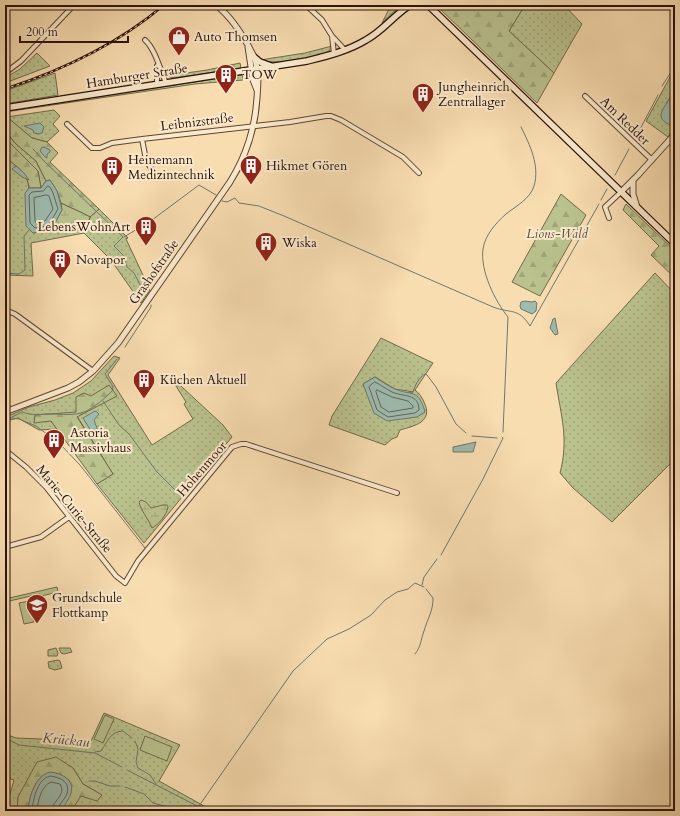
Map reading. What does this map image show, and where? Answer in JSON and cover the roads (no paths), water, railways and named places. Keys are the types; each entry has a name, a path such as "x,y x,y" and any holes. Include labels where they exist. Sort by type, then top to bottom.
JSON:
{"main road":[{"name":"Hamburger Straße","path":"5,108 307,61 334,54 366,40 385,26 402,7 410,5"},
{"path":"428,5 675,244"},
{"path":"254,57 260,62 273,66"}],"street":[{"path":"5,73 21,60 74,5"},
{"name":"Grashofstraße","path":"5,412 68,388 79,382 93,371 118,343 230,182 243,159 254,126 259,78 254,57 240,32 216,5"},
{"path":"306,5 322,20 332,36 345,50"},
{"path":"332,36 334,54"},
{"path":"145,40 153,49 157,63 166,83"},
{"name":"Grashofstraße","path":"248,46 253,80 258,91"},
{"path":"157,63 157,84"},
{"name":"Am Redder","path":"585,96 652,160"},
{"name":"Leibnizstraße","path":"67,124 92,148 100,148 112,143 331,116 341,120 403,157 419,172"},
{"path":"609,218 605,207 633,180 675,134"},
{"path":"142,139 146,160 152,170"},
{"path":"633,180 633,194 637,207"},
{"path":"5,310 15,314 93,371"},
{"name":"Hohenmoor","path":"125,583 138,561 232,447 235,446 246,444 397,493"},
{"name":"Marie-Curie-Straße","path":"6,453 37,477 116,576 125,583"},
{"path":"5,547 41,537 69,516"}],"water":[{"path":"675,91 675,119 670,125 664,122 661,118 661,114 662,110"},
{"path":"40,123 44,127 42,133 38,134 24,126"},
{"path":"42,147 50,150 47,154 47,158 40,151"},
{"path":"16,166 29,180 22,177 12,169"},
{"path":"50,180 57,191 62,210 51,230 33,233 26,226 25,193 29,188 41,188 46,181"},
{"path":"535,301 537,303 536,311 532,314 521,309 521,302"},
{"path":"555,318 558,334 555,335 550,328 553,319"},
{"path":"375,377 395,389 417,396 420,399 425,412 417,417 387,421 374,413 363,384"},
{"path":"95,411 99,414 94,420 98,431 96,439 83,418"},
{"path":"476,442 473,452 453,452 453,447"},
{"path":"50,772 61,775 69,780 72,789 68,800 63,808 57,811 28,811 31,794 37,782 45,774"}],"waterway":[{"path":"662,86 675,66"},
{"path":"637,135 658,95"},
{"path":"503,432 508,317 498,303 486,276 483,249 486,239 495,225 526,198 534,186 536,178 535,163 531,148 521,127"},
{"path":"33,149 123,237 114,246 123,255 127,267 134,273 145,294"},
{"path":"615,175 629,149"},
{"path":"124,237 152,220 199,185 216,195"},
{"path":"601,200 607,189"},
{"path":"222,201 227,202 235,198 239,203 259,206 284,216 493,307 518,313 530,326 599,204"},
{"path":"5,273 19,274 25,270 24,236 30,229"},
{"path":"125,347 151,305"},
{"path":"12,417 22,412 33,414 76,414 86,411 101,401 113,390 112,385 105,374 117,359"},
{"path":"413,392 420,378 425,374 427,375 436,387 456,424 466,433"},
{"path":"103,401 119,425 129,434 157,472 182,497"},
{"path":"6,417 19,419 36,426 59,443 80,465 145,548"},
{"path":"472,436 497,438"},
{"path":"441,555 483,479 503,438 502,437"},
{"path":"422,585 424,577 437,559"},
{"path":"199,806 293,671 327,639 349,629 371,615 385,600 397,592 408,589 415,583 424,587"},
{"path":"415,654 420,646 432,607 433,598 426,589"},
{"path":"95,752 101,751 112,735 119,731 123,731 132,738"},
{"name":"Krückau","path":"5,738 19,745 95,753 122,767"},
{"path":"135,741 138,749 136,762 138,768 150,775 156,784"},
{"name":"Krückau","path":"127,770 207,811"},
{"path":"89,781 95,781 110,786 120,786"},
{"path":"125,787 144,794 153,803 168,807 174,811"}],"railway":[{"path":"5,89 27,82 69,64 109,44 128,32 164,5"}],"place":[{"name":"Auto Thomsen","path":"179,56"},
{"name":"TOW","path":"226,94"},
{"name":"Jungheinrich Zentrallager","path":"423,114"},
{"name":"Heinemann Medizintechnik","path":"112,186"},
{"name":"Hikmet Gören","path":"251,186"},
{"name":"LebensWohnArt","path":"146,246"},
{"name":"Wiska","path":"266,262"},
{"name":"Novapor","path":"60,280"},
{"name":"Küchen Aktuell","path":"144,400"},
{"name":"Astoria Massivhaus","path":"54,460"},
{"name":"Grundschule Flottkamp","path":"37,624"}],"park label":[{"name":"Lions-Wald","path":"557,234"}]}
